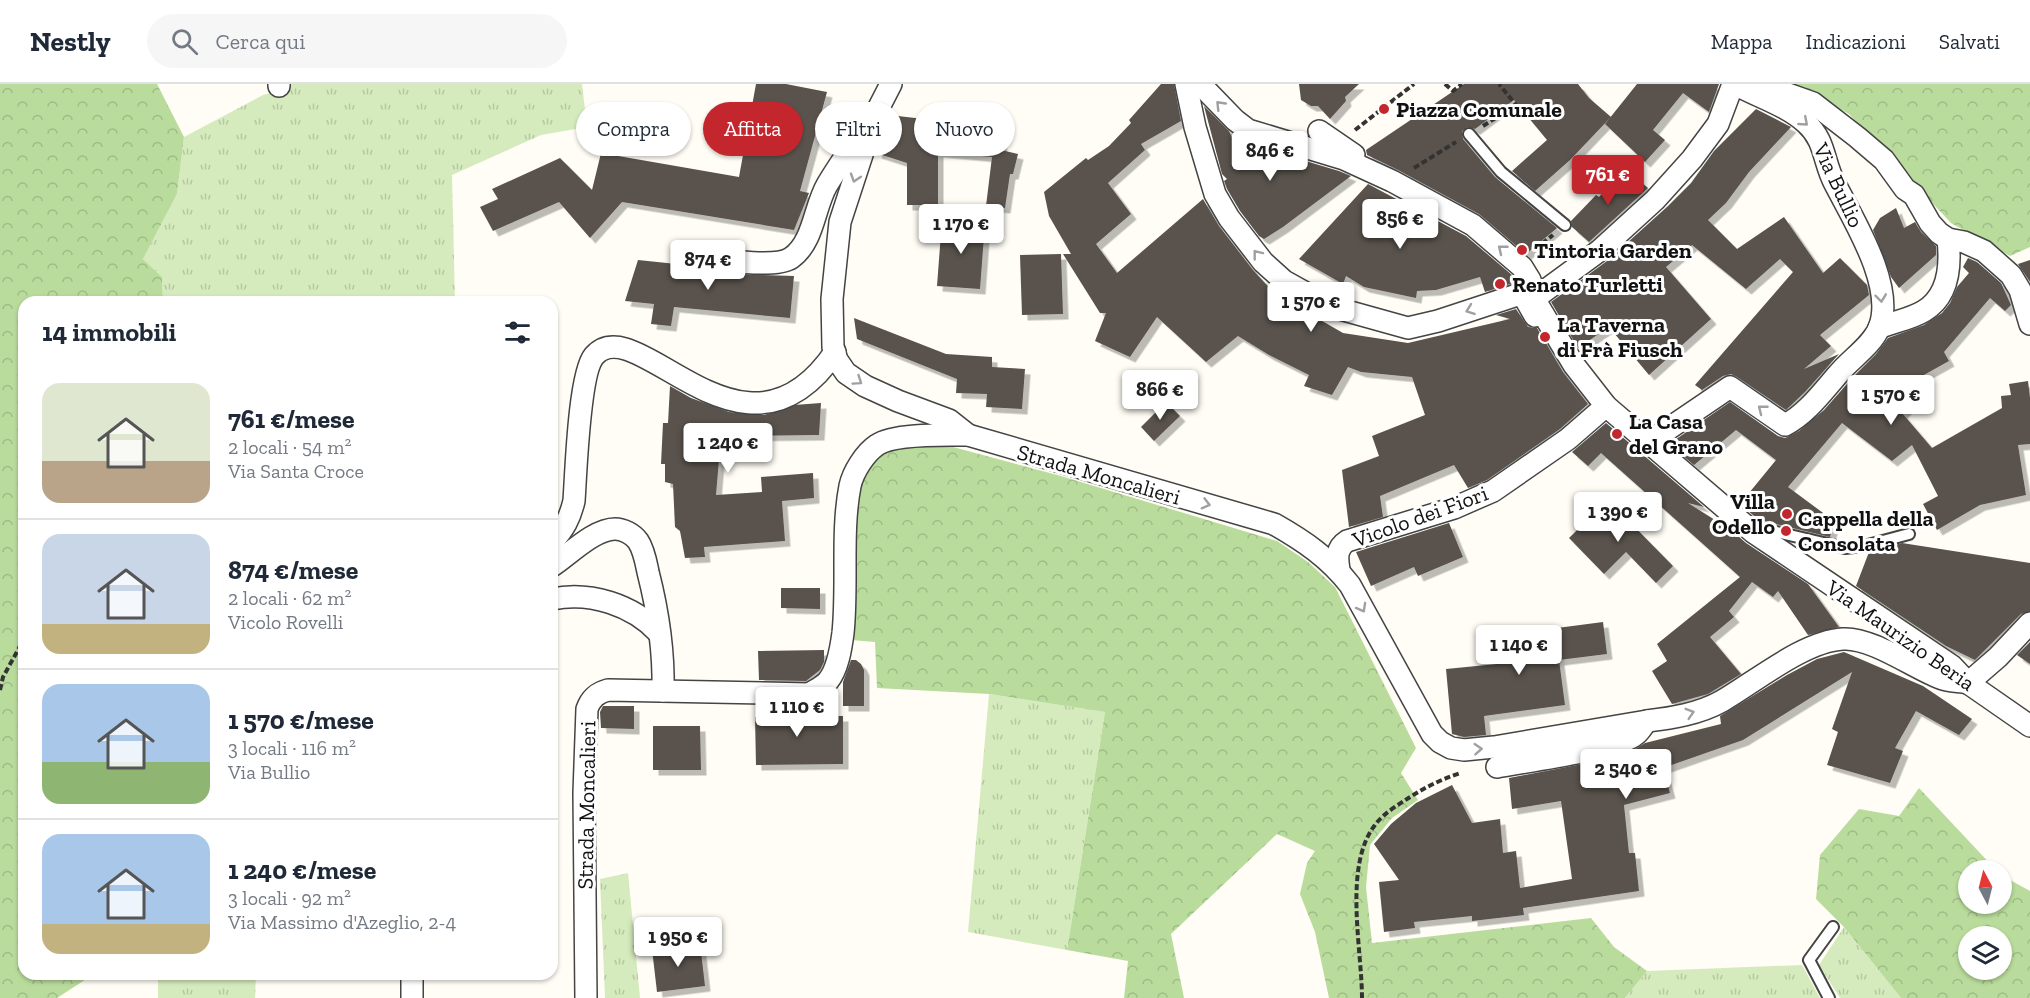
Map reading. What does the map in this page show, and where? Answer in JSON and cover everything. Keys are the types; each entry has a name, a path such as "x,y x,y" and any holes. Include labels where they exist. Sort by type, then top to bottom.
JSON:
{"street":[{"path":"882,102 891,84"},
{"path":"1186,84 1195,127 1215,194 1229,218 1263,262 1284,281 1329,306 1408,328 1523,296 1546,337 1565,359 1574,365"},
{"name":"Via Maurizio Beria","path":"1200,84 1248,130 1344,159 1378,174 1473,225 1518,262 1530,280 1535,298 1574,365 1606,406 1743,524 1952,666 1968,682 2030,726"},
{"path":"1535,298 1599,251 1636,218 1692,159 1718,124 1734,84"},
{"name":"Via Bullio","path":"1734,84 1790,110 1808,124 1821,141 1834,183 1868,247 1877,274 1883,309 1879,328"},
{"path":"1740,84 1774,89 1813,103 1884,160 1905,189 1914,195 1930,224 1948,239 1964,242 1984,251 2011,275 2020,290 2030,324"},
{"path":"1319,131 1378,174"},
{"path":"695,257 747,262 790,259 804,244 826,186 847,156"},
{"path":"862,156 840,222 832,299 833,347 837,360 846,373 865,386 949,420 968,435"},
{"path":"1649,442 1730,387 1785,425 1794,420 1868,343 1879,328 1924,311 1940,297 1947,279 1950,257 1948,239"},
{"path":"558,535 567,524 574,501 585,377 594,357 600,351 616,347 642,355 716,397 751,403 780,400 791,396 817,375 835,352"},
{"name":"Vicolo dei Fiori","path":"1339,570 1339,551 1341,545 1347,541 1454,508 1493,491 1568,440 1606,406"},
{"name":"Strada Moncalieri","path":"586,998 584,793 587,709 590,700 608,690 809,694 822,687 829,680 841,649 846,605 850,484 864,458 879,443 931,434 968,435 1274,524 1313,548 1339,570 1350,585 1432,734 1451,748 1464,750 1494,747 1670,719 1720,702 1769,669 1804,651 1844,639 1864,642 1943,680 1968,682"},
{"path":"558,562 595,534 617,529 629,532 638,540 644,553 656,605 664,659 663,691"},
{"path":"558,598 568,595 607,601 647,620 659,633"},
{"path":"1968,682 1998,657 2030,623"},
{"path":"1497,767 1616,743 1634,737 1647,721"},
{"path":"412,980 412,998"}],"lane":[{"path":"1469,134 1501,172 1565,225"},
{"path":"1743,524 1845,548 1864,546 1909,534"},
{"path":"1829,998 1809,960 1833,927"}],"path":[{"path":"1338,143 1414,84"},
{"path":"1445,84 1453,91 1462,84"},
{"path":"1499,84 1516,105"},
{"path":"1518,262 1565,225"},
{"path":"0,690 3,677 18,650"},
{"path":"1362,998 1357,878 1363,848 1374,825 1397,805 1445,777 1497,767"}],"green space":[{"path":"0,84 157,84 184,137 177,194 143,259 162,277 163,296 18,296 18,980 85,980 57,998 0,998"},
{"path":"290,84 582,84 584,102 576,102 576,129 541,135 452,175 455,296 163,296 162,277 143,259 177,194 184,137 263,95 289,88"},
{"path":"1793,84 2030,84 2030,247 2010,256 1951,223 1849,114"},
{"path":"942,444 1061,476 1277,541 1308,562 1335,587 1416,748 1401,773 1418,800 1392,818 1370,845 1366,887 1372,943 1591,918 1614,947 1647,971 1625,998 1329,998 1315,932 1300,894 1307,863 1315,851 1277,834 1171,934 1184,998 1124,998 1128,961 1067,950 1105,712 989,694 877,688 875,642 851,640 857,486 874,458 887,450"},
{"path":"989,694 1105,712 1067,950 968,932"},
{"path":"1919,788 1987,860 1958,860 1958,914 2012,914 2012,881 2030,891 2030,998 1901,998 1844,927 1816,899 1820,855 1859,809 1899,816"},
{"path":"628,873 640,998 605,998 600,879"},
{"path":"1844,927 1901,998 1840,998 1819,965"},
{"path":"1802,965 1820,998 1625,998 1647,971"},
{"path":"158,980 256,980 255,998 158,998"}],"building":[{"path":"756,84 786,84 827,92 824,102 815,102 815,136 800,191 809,193 794,230 622,202 590,238 559,202 493,231 480,207 498,199 492,189 560,158 592,190 600,156 618,156 739,177 743,156 803,156 803,102 753,102"},
{"path":"1161,84 1174,84 1181,121 1141,144 1145,150 1108,183 1131,214 1096,244 1117,273 1203,199 1219,226 1275,294 1343,333 1408,343 1510,319 1496,315 1516,309 1528,327 1537,328 1563,372 1588,404 1560,429 1487,480 1468,488 1454,465 1380,496 1383,517 1349,527 1342,470 1379,456 1372,436 1425,415 1412,377 1361,372 1348,367 1332,395 1304,386 1309,375 1238,336 1206,362 1157,317 1130,357 1095,341 1106,313 1100,313 1063,254 1071,254 1049,216 1044,192 1086,158 1088,160 1109,146 1131,123 1129,120"},
{"path":"1299,84 1359,84 1345,97 1346,101 1330,119 1318,106 1311,106 1301,100"},
{"path":"1464,84 1578,84 1589,98 1611,117 1570,160 1535,191 1512,171 1547,140 1514,100 1475,129 1468,127 1462,131 1463,139 1495,177 1557,228 1526,254 1479,214 1367,155 1366,150"},
{"path":"1637,84 1719,84 1709,112 1683,93 1653,130 1665,140 1645,162 1605,124"},
{"path":"1204,106 1229,131 1244,164 1252,145 1351,176 1264,239 1259,236 1240,211 1227,189 1224,181 1227,179 1222,174"},
{"path":"1756,109 1791,127 1749,172 1726,203 1708,220 1737,249 1784,217 1823,273 1840,258 1867,285 1869,295 1820,335 1831,346 1804,369 1839,354 1786,410 1731,374 1723,376 1702,390 1695,385 1793,272 1780,259 1746,289 1692,245 1666,267 1711,319 1649,375 1609,327 1578,348 1551,302 1607,261 1668,206 1691,183 1714,151"},
{"path":"902,116 914,118 914,156 938,156 938,205 907,205 907,163 885,156 902,156"},
{"path":"1015,153 1018,154 1013,174 1010,174 1005,208 986,206 992,157 981,156 1015,156"},
{"path":"1626,169 1648,188 1589,242 1572,227 1571,221"},
{"path":"1368,184 1466,236 1512,275 1516,282 1485,292 1480,277 1436,290 1417,291 1416,298 1364,287 1346,276 1343,284 1299,259"},
{"path":"1896,208 1904,228 1915,222 1921,232 1936,246 1936,255 1899,288 1891,277 1873,230 1880,218"},
{"path":"942,220 985,223 980,289 937,286"},
{"path":"1061,254 1063,314 1022,315 1020,255"},
{"path":"1968,258 1977,262 2001,283 2011,305 2005,311 1990,298 1944,352 1949,361 1895,391 1909,406 1902,413 1932,448 2002,408 2001,396 2011,395 2009,384 2028,381 2030,444 2018,445 2026,495 1980,505 1937,530 1923,504 1938,496 1912,445 1892,461 1842,423 1788,487 1834,521 1830,537 1759,520 1740,504 1776,460 1736,430 1694,465 1669,444 1730,402 1778,436 1785,438 1799,431 1824,410 1888,338 1924,325 1942,313 1950,303 1957,287 1969,273 1963,267"},
{"path":"638,260 686,265 694,270 729,274 794,276 790,318 674,307 671,326 651,324 654,304 625,301"},
{"path":"2030,260 2030,282 2018,264"},
{"path":"854,318 946,354 992,357 992,367 1025,369 1022,409 986,407 987,394 956,393 957,379 857,339"},
{"path":"670,386 691,398 729,412 764,415 794,405 821,403 819,435 721,436 716,495 762,492 761,477 813,473 814,498 782,501 785,541 704,547 705,557 685,558 680,531 675,527 673,484 665,482 665,464 661,464 663,423 668,423"},
{"path":"1166,402 1180,416 1154,441 1141,427"},
{"path":"1606,423 1704,507 1688,503 1808,584 1839,627 1808,635 1778,591 1773,597 1752,582 1729,611 1734,617 1710,637 1741,674 1708,694 1672,704 1652,671 1667,661 1657,644 1740,577 1601,453 1588,466 1572,452"},
{"path":"1608,500 1673,566 1656,583 1626,552 1604,574 1569,538"},
{"path":"1449,523 1463,557 1418,576 1414,567 1371,586 1356,552"},
{"path":"1902,543 2030,563 2030,611 2021,614 1975,660 1946,646 1856,586 1869,552"},
{"path":"781,588 820,588 820,609 781,608"},
{"path":"1603,622 1607,654 1559,660 1565,705 1484,716 1486,735 1464,737 1452,734 1446,669 1507,663 1504,635"},
{"path":"2030,642 2030,664 2017,655"},
{"path":"824,650 824,662 820,670 806,681 759,680 758,651"},
{"path":"1844,652 1923,686 1972,719 1959,735 1916,711 1895,748 1903,751 1890,783 1827,765 1838,732 1832,729 1852,672 1743,740 1663,768 1670,793 1624,805 1629,853 1635,853 1639,891 1523,908 1524,915 1472,921 1472,916 1414,922 1415,928 1384,932 1379,882 1399,880 1374,844 1391,824 1416,803 1452,785 1472,823 1500,819 1503,853 1516,851 1520,888 1572,879 1561,801 1512,809 1509,778 1614,758 1645,743 1721,724 1720,716 1787,675 1817,659"},
{"path":"851,660 856,660 864,670 864,706 843,706 843,682"},
{"path":"603,706 634,706 634,729 601,728 600,712"},
{"path":"759,706 795,706 787,717 843,716 843,764 756,765 755,717 759,717"},
{"path":"653,726 700,726 701,770 653,770"},
{"path":"700,943 705,986 657,992 652,949"}],"place":[{"name":"Piazza Comunale","path":"1384,109"},
{"name":"Tintoria Garden","path":"1522,250"},
{"name":"Renato Turletti","path":"1500,284"},
{"name":"La Taverna di Frà Fiusch","path":"1545,337"},
{"name":"La Casa del Grano","path":"1617,434"},
{"name":"Villa Odello","path":"1787,514"},
{"name":"Cappella della Consolata","path":"1786,531"}]}
